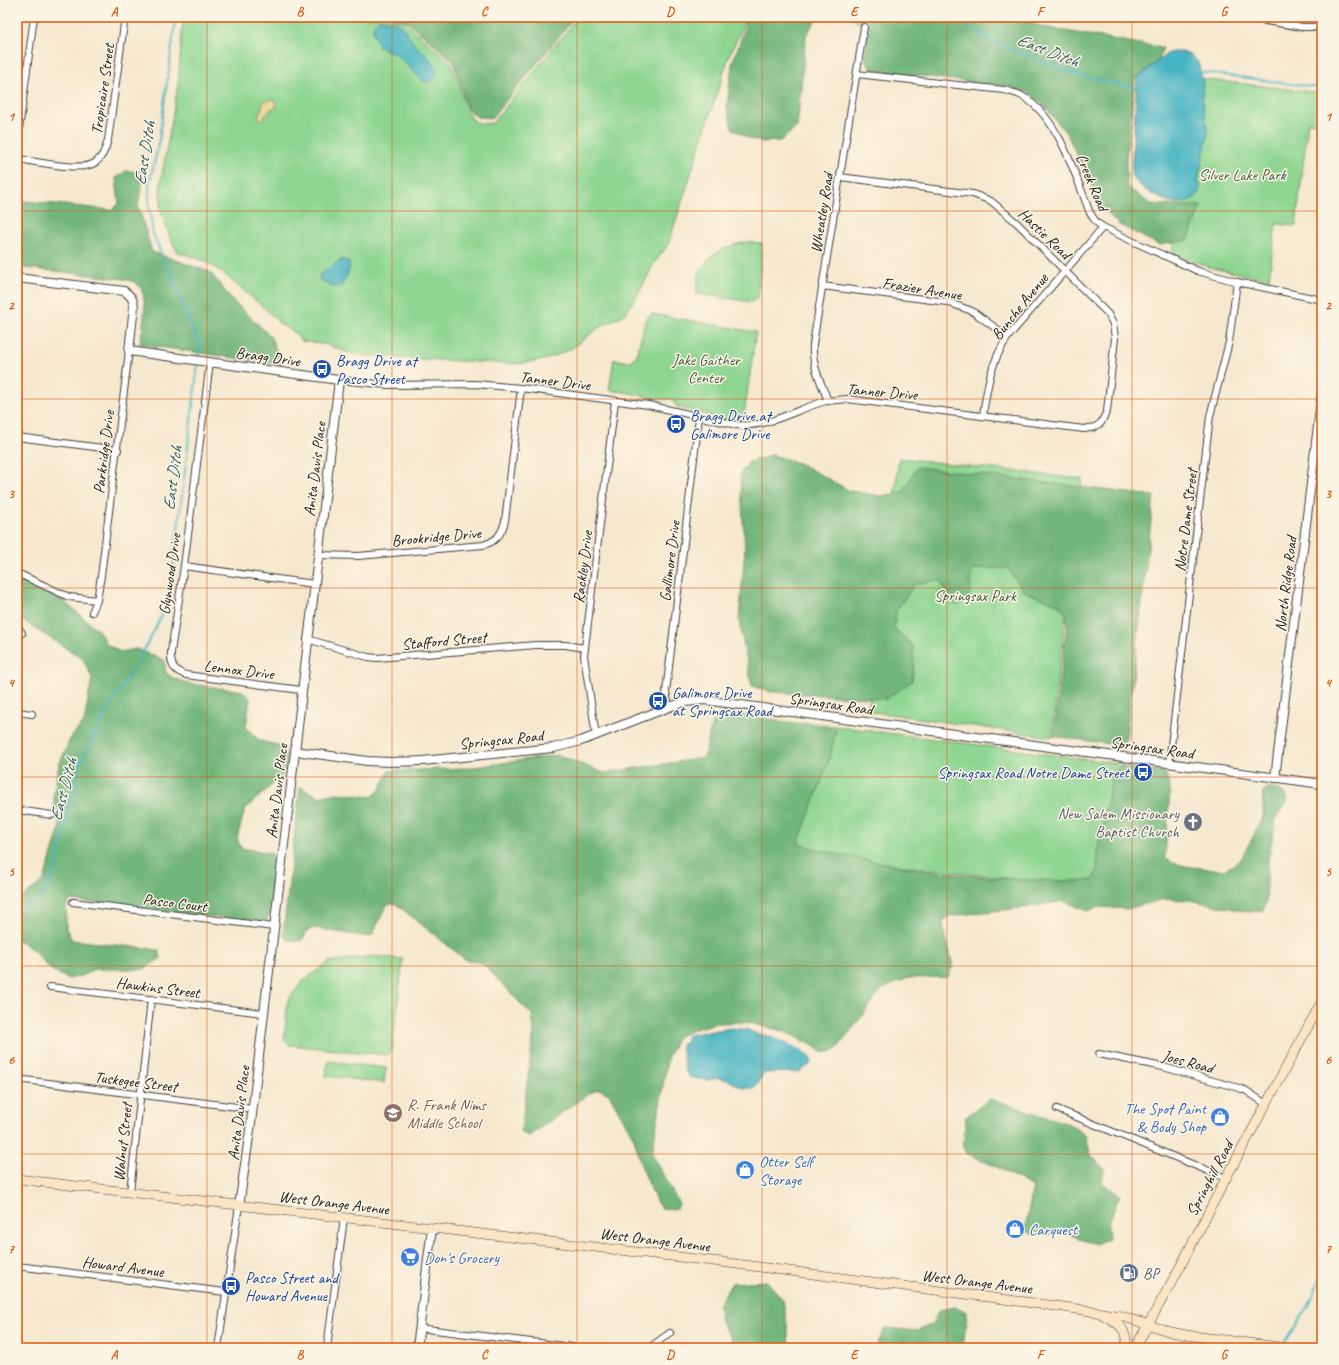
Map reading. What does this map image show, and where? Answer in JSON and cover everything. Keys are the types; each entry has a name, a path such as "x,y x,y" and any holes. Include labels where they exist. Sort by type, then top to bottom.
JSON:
{"main road":[{"name":"Springhill Road","path":"1135,1348 1322,1001"},
{"name":"West Orange Avenue","path":"17,1179 721,1262 1092,1311 1121,1316 1172,1333 1186,1336 1287,1348"},
{"path":"1092,1311 1123,1328 1126,1334 1126,1348"}],"street":[{"path":"17,144 34,17"},
{"name":"Tropicaire Street","path":"17,158 78,167 97,161 103,155 108,140 125,17"},
{"path":"1242,17 1256,18 1302,27 1322,27"},
{"name":"Wheatley Road","path":"828,401 814,365 812,354 864,27"},
{"name":"Creek Road","path":"856,74 1004,90 1023,96 1042,114 1062,141 1090,212 1096,222 1103,227 1198,271 1237,282 1322,300"},
{"name":"Hastie Road","path":"840,177 960,191 980,196 997,206 1066,270 1108,314 1113,324 1116,338 1108,411 1101,423"},
{"name":"Bunche Avenue","path":"983,415 991,370 1001,347 1103,227"},
{"name":"Parkridge Drive","path":"17,278 124,291 130,295 133,301 134,306 118,450 101,576 97,600 92,612"},
{"name":"Notre Dame Street","path":"1169,763 1210,416 1229,342 1237,282"},
{"name":"Frazier Avenue","path":"822,286 947,302 972,311 1008,337"},
{"name":"Bragg Drive","path":"129,351 339,380 388,385 474,384"},
{"name":"Glynwood Drive","path":"175,670 171,662 171,652 184,566 207,362"},
{"name":"Anita Davis Place","path":"238,1206 247,1157 253,1109 307,639 339,380"},
{"name":"Tanner Drive","path":"474,384 521,388 648,405 737,425 749,426 769,423 828,401 854,399 1084,429 1095,427 1101,423"},
{"name":"Brookridge Drive","path":"318,555 358,556 483,546 494,542 501,533 505,521 521,388"},
{"name":"North Ridge Road","path":"1275,778 1322,393"},
{"name":"Rackley Drive","path":"596,736 584,656 615,401"},
{"name":"Gallimore Drive","path":"669,707 666,692 699,417"},
{"path":"17,437 118,450"},
{"path":"184,566 314,584"},
{"path":"17,573 69,597 97,600"},
{"path":"17,625 22,633"},
{"name":"Stafford Street","path":"307,639 368,657 377,658 536,645 565,645 585,648"},
{"name":"Lennox Drive","path":"175,670 186,675 301,690"},
{"name":"Springsax Road","path":"294,751 390,762 422,761 553,748 596,736 669,707 704,700 1322,784"},
{"path":"17,712 32,714"},
{"path":"17,810 52,814"},
{"name":"Pasco Court","path":"73,902 274,927"},
{"name":"Hawkins Street","path":"50,987 263,1013"},
{"name":"Walnut Street","path":"130,1192 151,999"},
{"name":"Joes Road","path":"1099,1054 1163,1067 1235,1087 1245,1090 1266,1104"},
{"name":"Tuskegee Street","path":"17,1080 253,1109"},
{"path":"1057,1110 1226,1178"},
{"path":"218,1348 238,1206"},
{"path":"327,1348 344,1218"},
{"path":"417,1348 432,1228"},
{"name":"Howard Avenue","path":"17,1266 225,1292"},
{"path":"419,1328 580,1348"},
{"path":"649,1348 670,1333"}],"green space":[{"path":"183,17 389,17 407,24 451,63 468,113 474,121 483,124 493,123 578,17 746,17 743,27 729,56 668,245 654,263 640,291 625,314 598,328 571,349 544,360 515,364 367,356 346,352 329,345 301,341 294,332 280,324 262,306 223,273 205,261 178,252 170,238 161,211 160,186 178,85"},
{"path":"393,17 575,17 492,118 477,117 468,109 453,61 408,22"},
{"path":"747,17 818,17 806,35 797,127 780,141 761,142 746,137 732,128 727,107 732,64 745,28"},
{"path":"851,17 1014,17 1043,27 1163,48 1158,61 1135,78 1126,159 1127,187 1150,204 1201,206 1188,240 1159,245 1118,224 1102,207 1067,134 1043,104 1028,92 1004,86 872,70 865,60 868,29"},
{"name":"Silver Lake Park","path":"1193,78 1322,93 1322,124 1308,122 1296,226 1276,224 1269,279 1212,268 1172,254"},
{"path":"126,171 144,172 138,205 152,252 210,272 231,299 270,336 283,365 140,344 144,320 144,302 141,288 136,283 124,279 17,267 17,200 112,210 119,204 116,178"},
{"path":"740,243 762,243 758,297 752,302 697,294 698,280 705,263 717,252"},
{"name":"Jake Gaither Center","path":"652,314 756,332 743,422 726,420 677,407 672,399 656,399 609,390 614,359 629,362 637,355 646,318"},
{"path":"773,455 801,464 850,491 881,496 903,492 917,467 1154,496 1125,746 1053,736 1067,615 1058,604 1023,591 1008,568 974,569 970,578 971,590 967,599 958,605 948,600 940,580 915,584 896,611 894,628 913,646 914,665 912,681 886,699 771,692 752,686 739,621 745,549 740,474 749,462"},
{"name":"Springsax Park","path":"899,458 1082,479 1051,737 868,711"},
{"path":"17,580 62,600 98,630 107,644 120,652 137,649 164,660 166,673 175,679 190,684 243,691 250,698 246,728 260,741 282,746 288,759 284,774 245,809 237,838 241,848 271,853 276,860 269,915 266,921 261,922 70,900 66,907 66,929 72,940 159,950 161,958 144,969 94,969 82,976 68,979 50,969 36,953 17,940 17,902 44,880 60,827 54,806 54,792 59,765 70,739 84,722 92,678 83,659 17,617"},
{"path":"722,712 836,729 830,758 798,844 855,858 943,873 1031,880 1092,880 1097,871 1098,848 1113,773 1119,767 1159,771 1166,775 1170,787 1165,858 1173,863 1190,867 1224,870 1240,861 1263,818 1263,791 1269,787 1282,792 1288,798 1286,804 1276,818 1268,860 1266,902 1263,910 1248,912 1190,900 1163,899 1127,909 1100,907 1088,911 1064,901 1029,907 950,916 942,921 953,966 948,977 908,978 882,989 838,1048 830,1052 821,1052 811,1044 783,1031 746,1022 716,1023 695,1029 679,1036 668,1056 652,1154 679,1204 677,1209 661,1208 657,1203 641,1165 634,1138 609,1094 599,1089 588,1094 529,1136 521,1132 534,1030 532,1015 482,963 466,960 396,904 386,906 373,934 369,937 314,928 306,931 304,938 300,941 287,940 283,935 300,787 319,797 336,793 372,797 380,790 389,771 467,768 558,755 604,773 704,758 712,723"},
{"path":"804,722 1123,764 1107,890 786,852"},
{"path":"373,956 403,959 392,1051 387,1055 289,1045 284,1039 288,1000 304,980 329,962"},
{"path":"328,1061 386,1068 384,1083 326,1076"},
{"path":"990,1099 1069,1124 1085,1135 1091,1155 1104,1169 1102,1183 1120,1195 1108,1224 1109,1238 1096,1244 1063,1232 1031,1234 1025,1229 1033,1187 997,1167 966,1153 963,1142 966,1117"},
{"path":"767,1281 783,1300 789,1348 733,1348 732,1341 721,1321 718,1305 732,1283"},
{"path":"956,1307 967,1312 963,1348 876,1348 885,1328 918,1331 932,1324 939,1310"}],"sand":[{"path":"274,99 276,102 276,107 271,109 262,120 258,118 263,102"}],"water":[{"path":"379,19 401,25 406,30 411,40 433,63 437,73 434,78 430,81 424,82 396,54 379,47 373,29 375,23"},
{"path":"1180,51 1192,56 1198,62 1203,83 1202,96 1208,134 1198,180 1200,186 1199,194 1191,200 1172,202 1153,195 1144,189 1131,175 1137,78 1168,53"},
{"path":"341,260 346,260 349,262 350,266 341,286 334,287 320,280 320,274"},
{"path":"731,1028 748,1030 788,1044 804,1052 811,1059 811,1064 799,1072 764,1073 758,1084 753,1088 743,1088 728,1080 718,1078 707,1080 689,1077 685,1070 681,1044 686,1043 688,1035"}],"waterway":[{"name":"East Ditch","path":"176,17 158,148 149,183 149,206 153,234 200,346 198,359"},
{"name":"East Ditch","path":"959,17 972,29 1010,49 1081,76 1136,88"},
{"name":"East Ditch","path":"1201,72 1322,88"},
{"name":"East Ditch","path":"17,912 42,897 55,872 79,765 108,709 140,658 165,609 170,593 198,364"},
{"path":"1286,1341 1308,1307 1322,1274"}],"place":[{"name":"Bragg Drive at Pasco Street","path":"322,369"},
{"name":"Bragg Drive at Galimore Drive","path":"676,424"},
{"name":"Galimore Drive at Springsax Road","path":"658,701"},
{"name":"Springsax Road Notre Dame Street","path":"1143,772"},
{"name":"New Salem Missionary Baptist Church","path":"1193,822"},
{"name":"R. Frank Nims Middle School","path":"393,1113"},
{"name":"The Spot Paint & Body Shop","path":"1220,1117"},
{"name":"Otter Self Storage","path":"745,1170"},
{"name":"Carquest","path":"1015,1229"},
{"name":"Don's Grocery","path":"410,1257"},
{"name":"BP","path":"1129,1273"},
{"name":"Pasco Street and Howard Avenue","path":"231,1286"}]}
